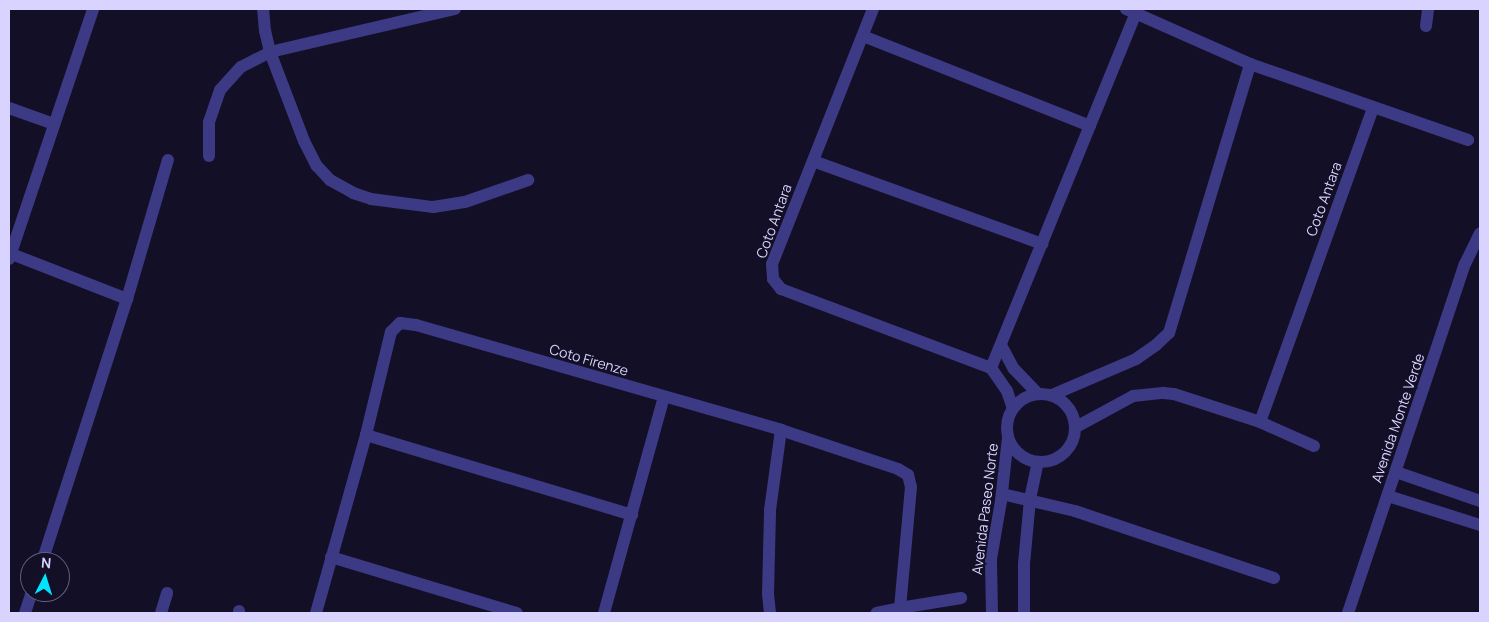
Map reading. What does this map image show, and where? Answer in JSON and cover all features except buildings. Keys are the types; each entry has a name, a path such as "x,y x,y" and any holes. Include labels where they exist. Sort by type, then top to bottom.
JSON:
{"street":[{"path":"93,9 9,255 127,299"},
{"path":"263,9 270,52 304,141 317,166 330,180 353,193 371,199 433,207 465,202 528,180"},
{"path":"209,156 210,122 220,90 241,67 270,52 442,10 455,9"},
{"name":"Coto Antara","path":"873,9 772,264 773,279 781,289 991,368"},
{"path":"1426,26 1428,9"},
{"path":"1013,408 1007,391 991,368 1090,126 1131,11 1250,64 1468,140"},
{"path":"863,36 1090,126"},
{"path":"1052,395 1136,359 1169,333 1250,64"},
{"path":"9,108 54,124"},
{"name":"Coto Antara","path":"1260,422 1373,108"},
{"path":"45,552 127,299 168,160"},
{"path":"813,161 1042,244"},
{"name":"Avenida Monte Verde","path":"1348,613 1465,264 1480,233"},
{"name":"Coto Firenze","path":"316,613 366,435 391,332 400,323 416,325 664,398 781,430 898,469 908,475 911,487 900,608"},
{"path":"1001,345 1014,369 1037,393"},
{"path":"1037,393 1052,395 1069,407 1076,427 1074,438 1064,452 1049,461 1038,462 1030,460 1016,452 1008,438 1008,417 1019,401 1037,393"},
{"path":"1076,427 1133,396 1152,393 1174,394 1260,422 1314,446"},
{"path":"604,613 664,398"},
{"path":"770,613 768,594 770,510 781,430"},
{"path":"366,435 632,515"},
{"name":"Avenida Paseo Norte","path":"992,613 991,559 1002,494 1008,438"},
{"path":"1024,613 1024,564 1030,499 1038,462"},
{"path":"1396,472 1480,501"},
{"path":"1002,494 1075,511 1274,578"},
{"path":"1388,496 1480,525"},
{"path":"331,557 517,613"},
{"path":"161,613 167,593"},
{"path":"877,613 961,598"}]}
